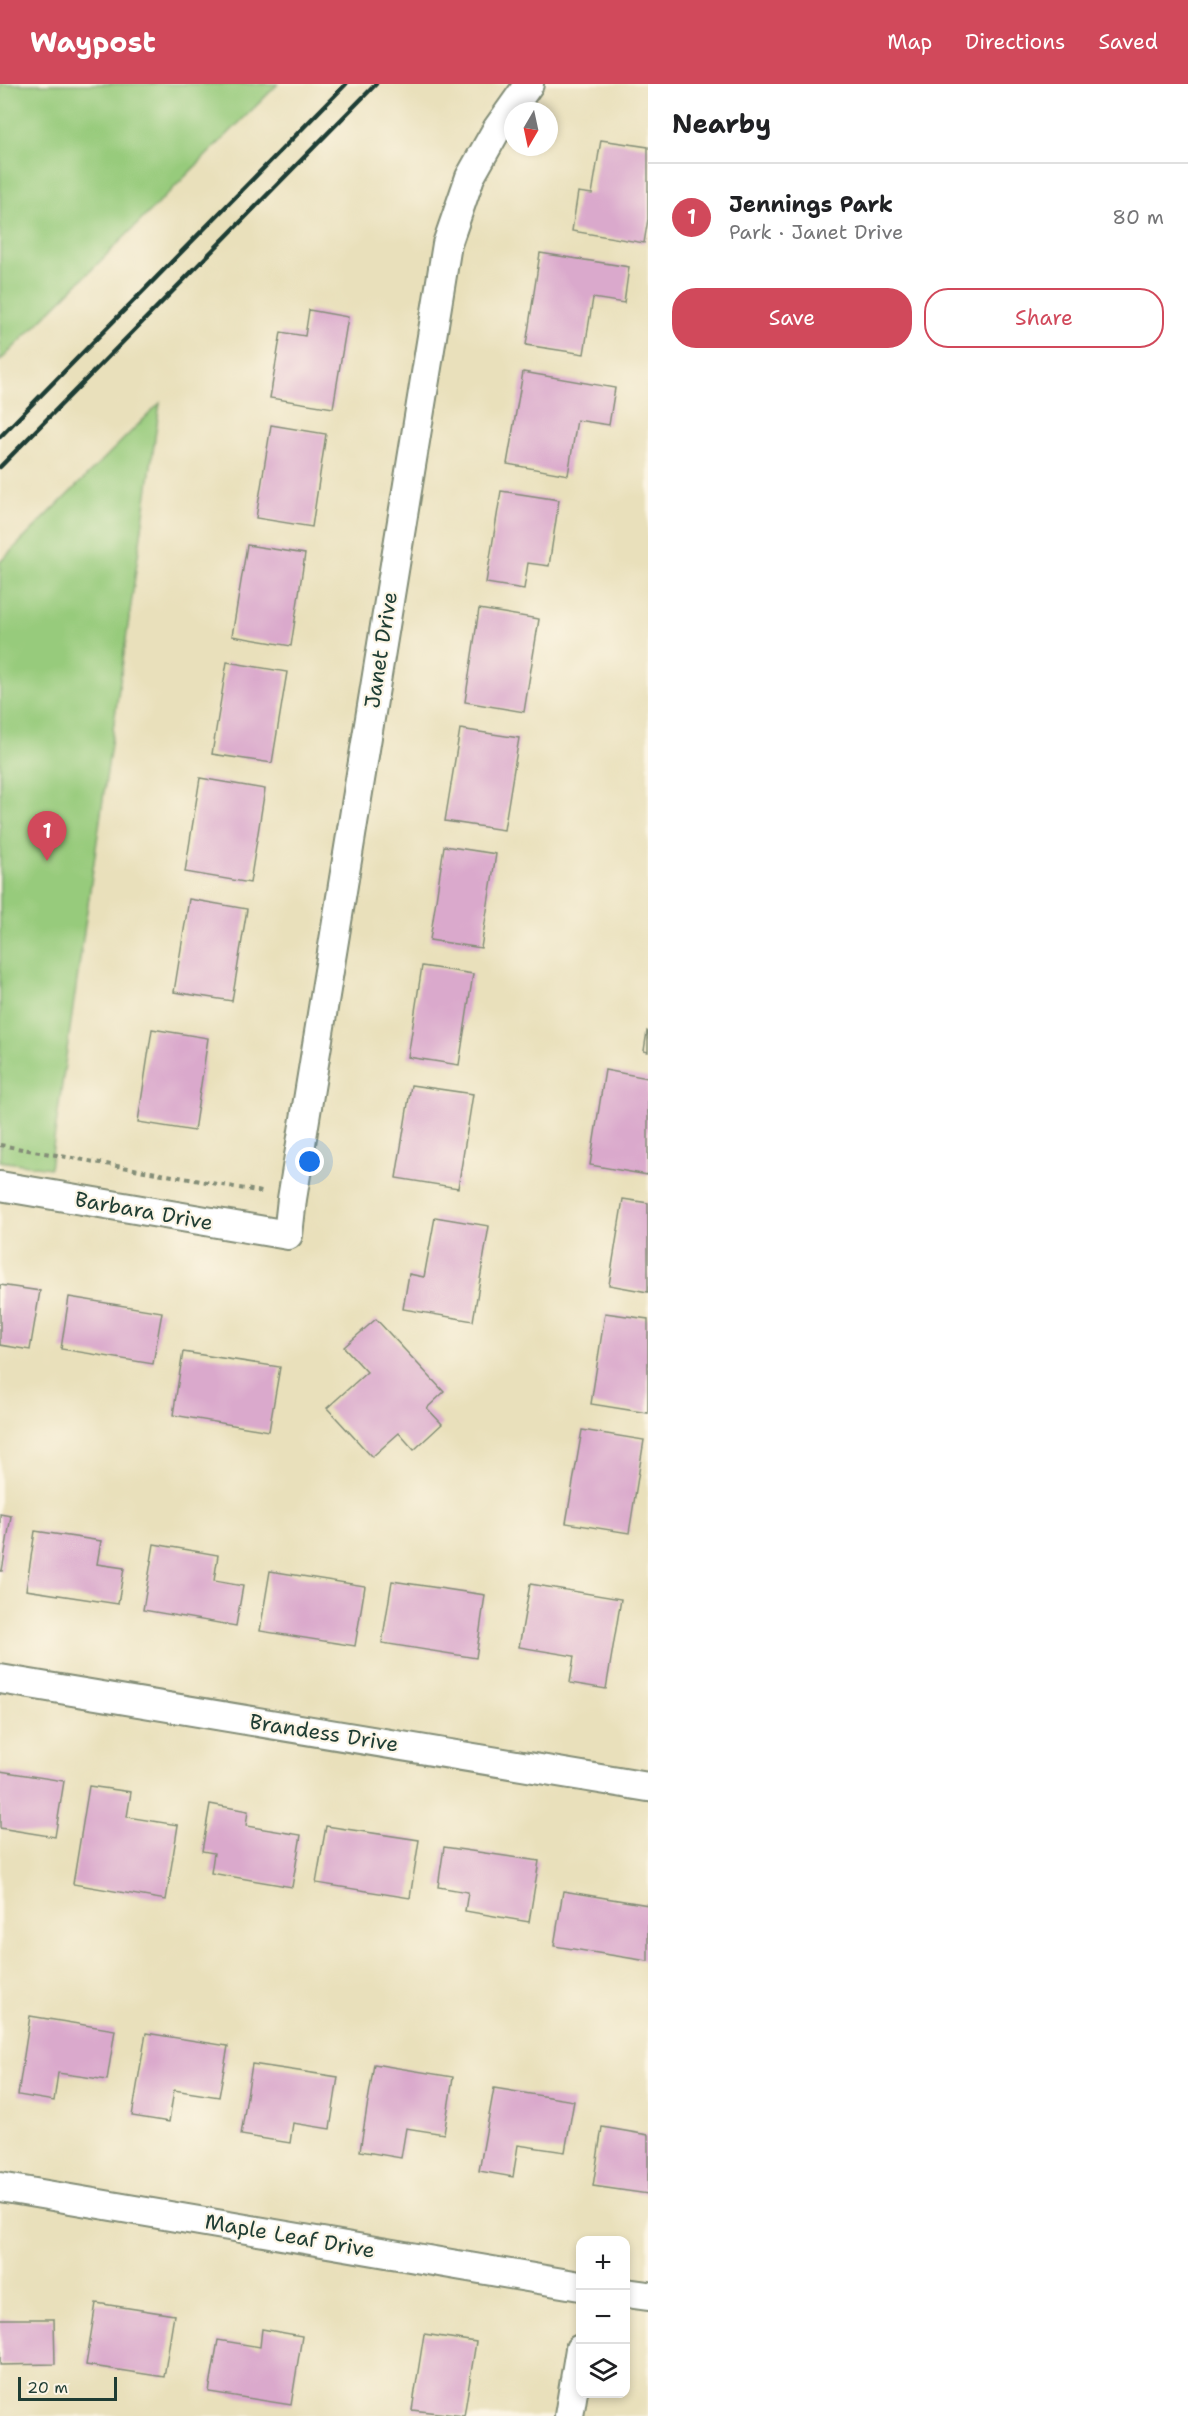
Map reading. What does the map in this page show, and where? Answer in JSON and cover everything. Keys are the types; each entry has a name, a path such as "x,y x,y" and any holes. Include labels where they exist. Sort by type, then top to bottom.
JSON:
{"street":[{"name":"Janet Drive","path":"288,1235 292,1198 447,244 470,177 497,129 529,84"},
{"name":"Barbara Drive","path":"0,1186 288,1235"},
{"name":"Brandess Drive","path":"0,1679 648,1787"},
{"name":"Maple Leaf Drive","path":"0,2187 576,2285"},
{"path":"630,2294 648,2296"},
{"path":"569,2416 576,2373"}],"path":[{"path":"0,1145 292,1198"}],"green space":[{"path":"0,84 278,84 0,361"},
{"path":"160,403 50,1168 0,1161 0,562"}],"building":[{"path":"601,140 648,147 648,219 644,243 572,231 578,192 592,194"},
{"path":"540,253 629,267 624,303 593,298 584,354 526,345"},
{"path":"309,310 348,317 333,408 270,398 281,332 305,336"},
{"path":"523,372 615,388 609,425 577,420 568,475 507,464"},
{"path":"271,425 326,434 312,527 256,518"},
{"path":"501,491 559,500 549,566 528,563 524,589 486,583"},
{"path":"247,545 305,554 291,646 232,636"},
{"path":"479,609 539,619 524,712 465,702"},
{"path":"227,662 287,672 272,763 212,754"},
{"path":"460,729 519,738 504,830 445,821"},
{"path":"200,778 265,789 250,883 185,872"},
{"path":"444,846 496,854 481,948 430,940"},
{"path":"189,899 247,909 232,1001 174,992"},
{"path":"422,966 473,974 459,1065 408,1057"},
{"path":"152,1029 208,1038 194,1131 138,1122"},
{"path":"648,1032 648,1052 644,1051"},
{"path":"605,1070 648,1078 648,1175 590,1165"},
{"path":"411,1085 473,1094 458,1188 396,1178"},
{"path":"623,1199 648,1203 648,1292 609,1285"},
{"path":"435,1217 489,1226 473,1321 403,1309 409,1274 424,1277"},
{"path":"0,1285 40,1291 30,1350 0,1345"},
{"path":"69,1297 162,1312 153,1364 61,1349"},
{"path":"605,1313 648,1319 648,1413 591,1404"},
{"path":"376,1319 444,1392 427,1408 442,1424 414,1450 399,1433 372,1457 327,1408 367,1372 344,1347"},
{"path":"183,1352 280,1367 269,1431 173,1415"},
{"path":"582,1430 644,1440 629,1533 566,1523"},
{"path":"0,1514 11,1516 2,1571 0,1571"},
{"path":"35,1531 101,1541 97,1564 124,1568 118,1604 26,1590"},
{"path":"154,1544 218,1555 214,1581 243,1586 236,1626 143,1610"},
{"path":"270,1571 365,1586 355,1646 260,1631"},
{"path":"392,1581 485,1595 476,1658 382,1643"},
{"path":"530,1584 621,1599 606,1689 570,1683 574,1656 519,1647"},
{"path":"0,1771 64,1781 55,1837 0,1828"},
{"path":"89,1786 131,1792 127,1817 178,1825 166,1900 73,1884"},
{"path":"210,1804 248,1811 246,1826 301,1835 292,1887 211,1873 214,1853 202,1851"},
{"path":"326,1826 419,1840 410,1898 316,1883"},
{"path":"444,1847 539,1861 529,1922 465,1911 468,1892 438,1887"},
{"path":"563,1891 648,1905 648,1961 554,1946"},
{"path":"30,2016 115,2030 107,2080 58,2073 54,2101 18,2095"},
{"path":"146,2033 228,2046 219,2097 174,2090 169,2122 132,2116"},
{"path":"252,2064 338,2077 330,2129 293,2123 290,2143 241,2135"},
{"path":"374,2064 453,2077 444,2134 406,2128 401,2158 360,2151"},
{"path":"494,2088 574,2101 565,2152 518,2145 513,2177 479,2171"},
{"path":"602,2127 648,2135 648,2194 593,2186"},
{"path":"96,2303 174,2315 164,2377 86,2365"},
{"path":"0,2319 54,2319 55,2364 0,2365"},
{"path":"262,2329 302,2336 291,2405 209,2392 218,2340 260,2347"},
{"path":"424,2334 476,2342 464,2416 412,2410"}],"railway":[{"path":"0,437 346,84"},
{"path":"0,467 376,84"}],"place":[{"name":"Jennings Park","path":"47,861"}]}
